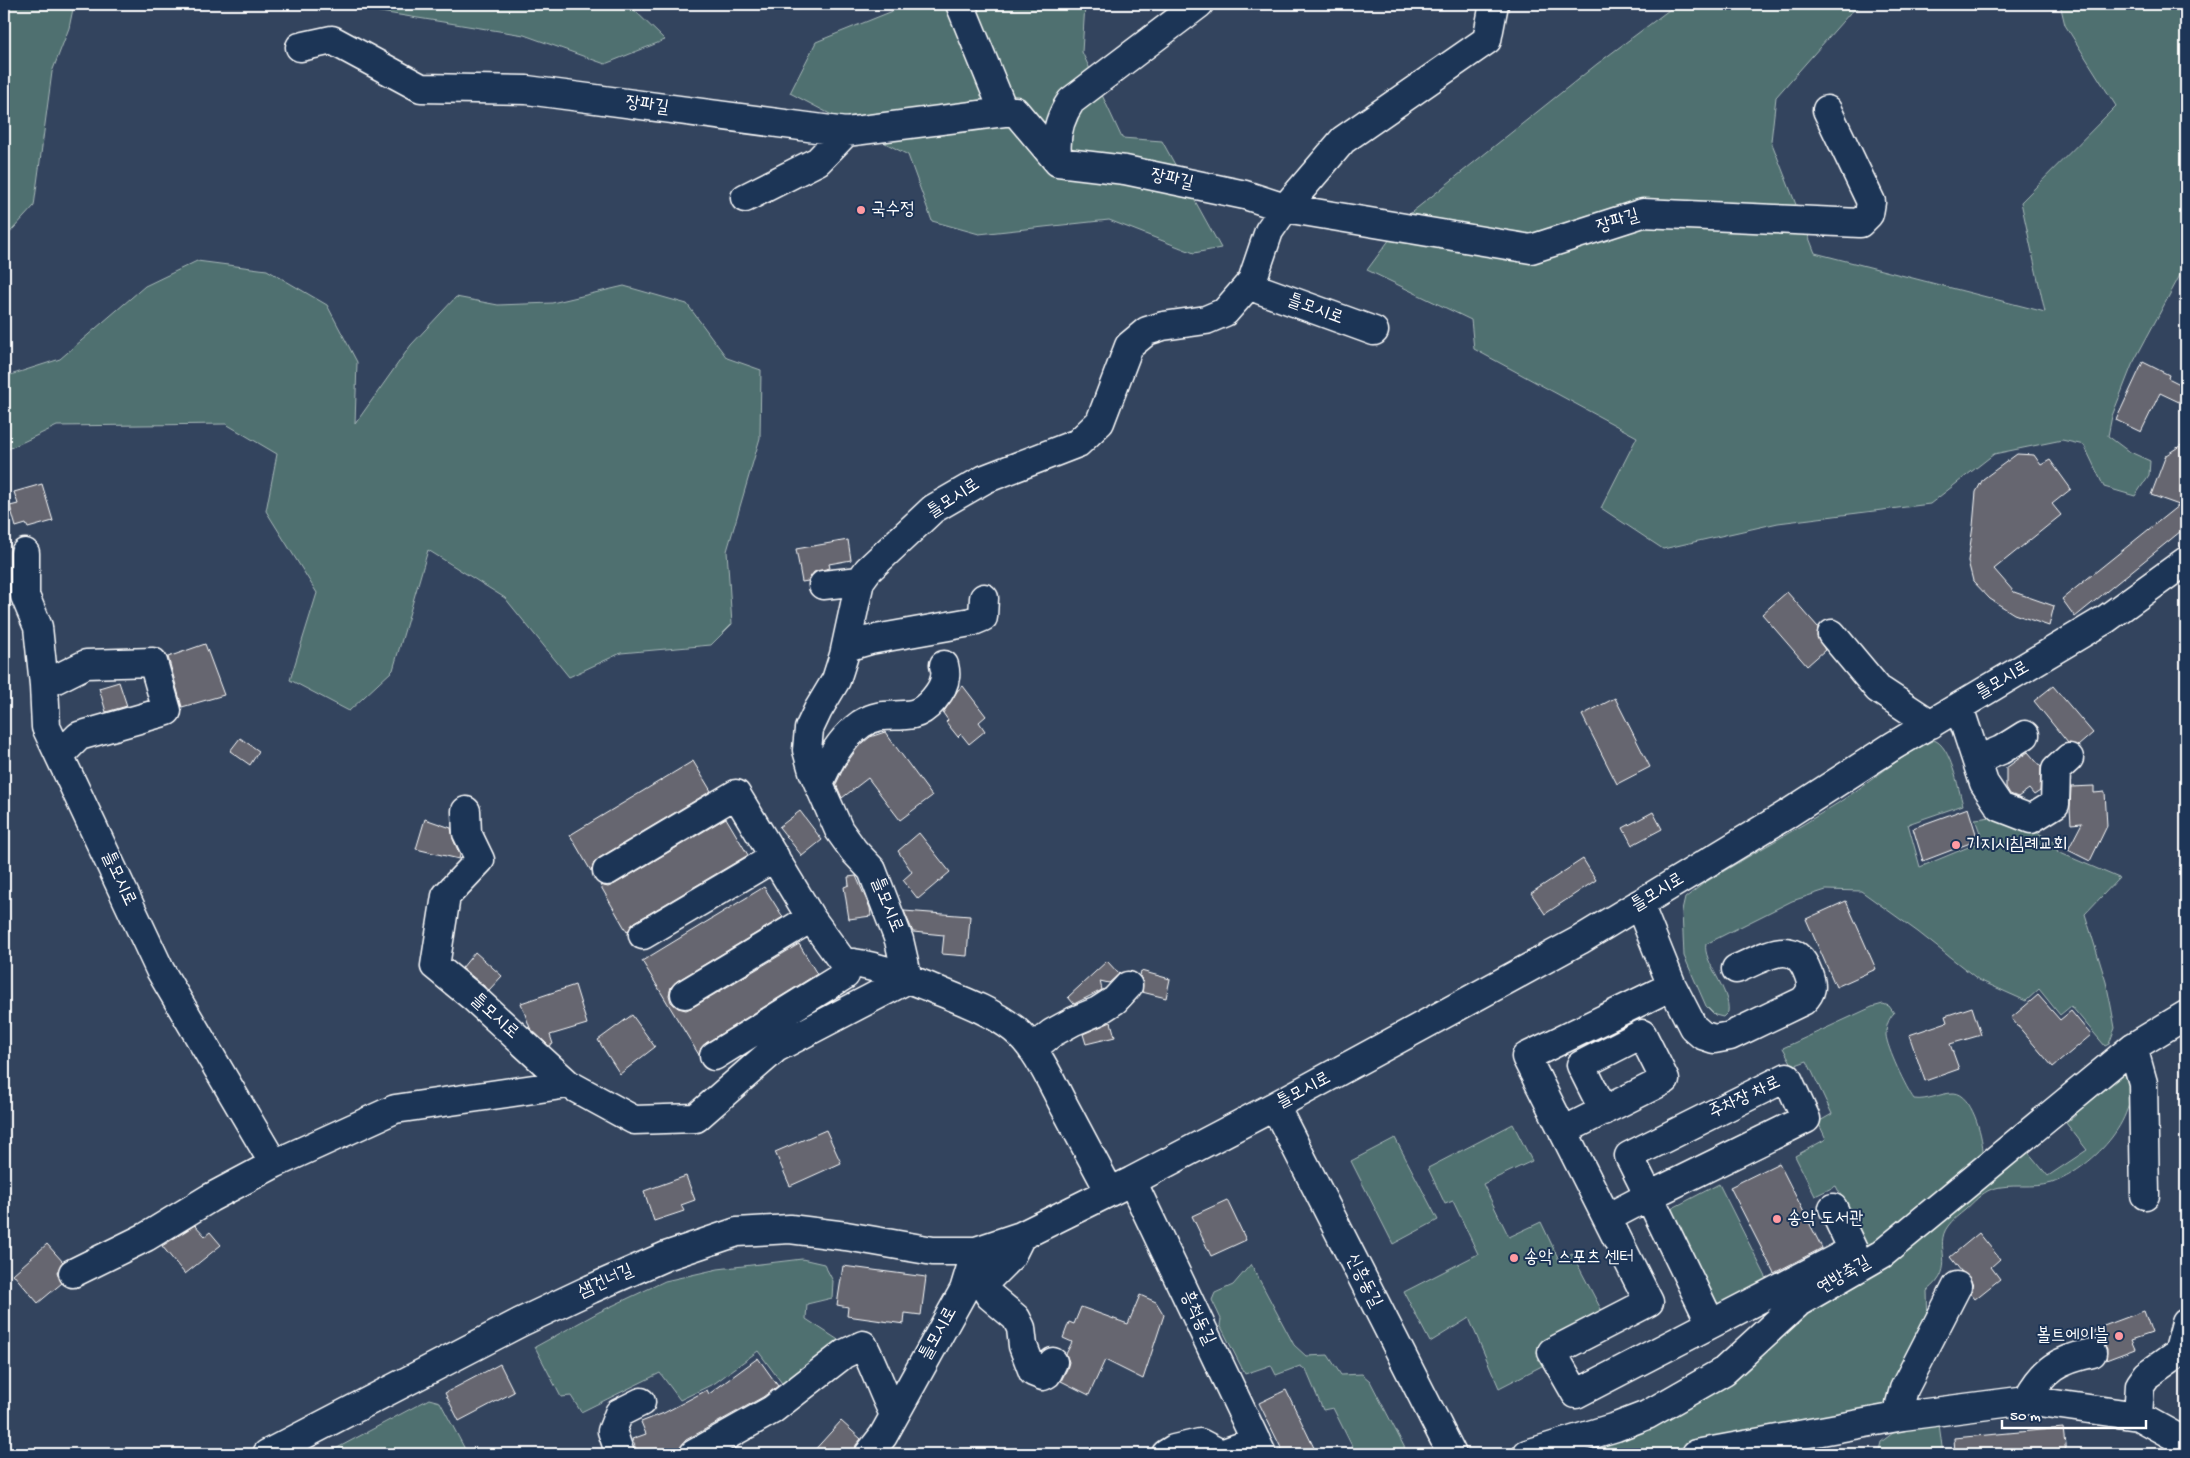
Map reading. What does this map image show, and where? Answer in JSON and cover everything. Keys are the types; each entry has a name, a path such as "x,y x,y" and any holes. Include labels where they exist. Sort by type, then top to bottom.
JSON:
{"street":[{"path":"960,4 1004,112 1015,111 1058,162"},
{"path":"1058,162 1055,144 1062,114 1071,101 1199,4"},
{"path":"1252,281 1269,232 1285,208 1343,140 1487,40 1494,4"},
{"name":"장파길","path":"300,48 332,40 421,88 527,90 846,132 1004,112"},
{"name":"장파길","path":"1058,162 1124,170 1245,195 1285,208 1532,249 1643,213 1860,223 1868,214 1872,202 1827,110"},
{"path":"745,198 818,161 846,132"},
{"name":"틀모시로","path":"466,811 467,833 480,860 446,896 435,966 474,998 568,1084 634,1120 696,1118 776,1048 908,979 899,940 872,870 854,851 839,830 807,750 809,729 836,680 846,647 860,581 868,570 933,509 984,479 1078,443 1100,422 1129,346 1146,331 1164,326 1206,320 1225,312 1252,281 1261,290 1374,331"},
{"name":"틀모시로","path":"25,553 25,596 38,627 46,727 160,970 274,1164"},
{"name":"틀모시로","path":"885,1440 964,1290 976,1251 1022,1236 1121,1187 1494,988 1639,904 1931,724 2106,619 2186,561"},
{"path":"823,586 860,581"},
{"path":"846,647 870,640 970,622 983,617 984,598"},
{"path":"1832,634 1878,689 1931,724"},
{"path":"44,685 86,664 153,662 168,711 80,736 60,755"},
{"path":"819,784 835,750 847,735 862,723 878,716 914,714 924,708 936,696 946,679 944,665"},
{"path":"1960,707 1984,782 2000,807 2031,819 2055,804 2056,770 2069,758"},
{"path":"1977,760 2001,750 2026,735"},
{"path":"608,871 736,794 811,918 843,962 845,975 714,1056"},
{"path":"643,935 775,857"},
{"path":"1639,904 1672,986 1693,1027 1702,1035 1714,1039 1730,1036 1803,1002 1811,993 1811,981 1799,955 1786,951 1736,970"},
{"path":"685,994 811,918"},
{"path":"843,962 862,963 908,979 994,1016 1014,1029 1032,1049 1121,1187"},
{"path":"1032,1049 1052,1033 1074,1020 1098,1011 1115,1000 1128,986"},
{"path":"1672,986 1526,1057 1649,1302 1552,1352 1576,1394 1853,1250 1833,1208"},
{"name":"연방축길","path":"1527,1454 1616,1427 1647,1415 1724,1371 1785,1317 1799,1302 1882,1254 2133,1047 2186,1015"},
{"path":"2133,1047 2143,1083 2145,1196"},
{"name":"주차장 차로","path":"1607,1218 1649,1196 1806,1119 1786,1077 1629,1156 1649,1196 1711,1324"},
{"path":"73,1273 146,1237 210,1198 274,1164 395,1109 568,1084"},
{"path":"1268,1110 1431,1454"},
{"name":"신흥동길","path":"1268,1110 1452,1454"},
{"path":"1563,1131 1604,1111"},
{"name":"흥척동길","path":"1121,1187 1259,1448"},
{"name":"샘건너길","path":"267,1454 521,1322 666,1256 737,1232 790,1229 846,1236 933,1251 976,1251"},
{"path":"1022,1236 1010,1256 987,1280 985,1288 990,1296 1016,1318 1021,1328 1023,1346 1033,1372 1043,1376 1048,1374 1053,1362"},
{"path":"1903,1416 1900,1404 1904,1389 1957,1286"},
{"path":"1774,1292 1785,1317"},
{"path":"2138,1416 2140,1385 2148,1375 2178,1353 2186,1323"},
{"path":"694,1454 772,1410 844,1354 863,1344 883,1393 885,1440"},
{"path":"2027,1400 2037,1382 2051,1368 2071,1357 2092,1353"},
{"path":"1696,1454 1903,1416 2027,1400 2138,1416 2174,1436 2186,1454"},
{"path":"620,1454 612,1431 619,1413 641,1402"},
{"path":"1166,1454 1174,1449 1200,1443 1221,1454 1259,1448"}],"green space":[{"path":"4,4 74,4 69,28 52,72 34,206 4,239"},
{"path":"367,4 628,4 665,40 605,64 524,35 368,10"},
{"path":"910,4 1085,4 1082,52 1122,138 1162,141 1221,248 1194,253 1109,220 979,234 932,221 908,155 790,93 816,42"},
{"path":"1677,4 1864,4 1850,13 1776,97 1771,141 1815,253 2045,312 2021,202 2116,106 2065,25 2060,4 2186,4 2186,264 2132,365 2112,416 2108,436 2128,451 2150,461 2149,475 2135,496 2104,487 2084,445 2062,440 1994,454 1930,504 1778,523 1663,549 1601,508 1637,437 1474,349 1471,320 1367,270 1407,216 1597,64"},
{"path":"197,261 267,270 327,305 357,362 355,424 411,345 456,297 498,305 552,303 624,286 687,304 727,358 761,370 760,438 727,551 732,624 711,645 621,653 569,677 505,598 428,550 393,670 349,711 290,680 317,593 266,511 277,454 226,424 57,426 4,451 4,377 60,359 145,286"},
{"path":"1934,740 1945,750 1963,805 1908,824 1920,867 1983,841 1975,819 1992,817 2040,834 2053,841 2058,852 2119,878 2085,914 2106,982 2111,1006 2115,1028 2109,1044 2105,1046 2071,1006 2060,1015 2039,989 2026,1001 1979,980 1918,932 1861,891 1826,890 1792,901 1706,944 1708,959 1728,1003 1728,1012 1723,1017 1715,1015 1706,1006 1684,956 1682,911 1685,898 1704,883 1850,795 1921,746"},
{"path":"1883,1004 1889,1006 1894,1013 1887,1026 1887,1041 1897,1068 1914,1099 1924,1099 1948,1093 1960,1095 1966,1100 1975,1116 1983,1150 1981,1155 1867,1248 1836,1186 1815,1196 1795,1156 1826,1139 1818,1122 1832,1114 1807,1061 1793,1066 1783,1048 1872,1007"},
{"path":"2119,1064 2128,1076 2130,1092 2127,1109 2120,1125 2096,1155 2081,1167 2052,1183 2037,1186 2006,1186 1992,1189 1977,1198 1948,1226 1942,1242 1942,1274 1927,1291 1928,1327 1895,1412 1660,1454 1583,1454 1582,1452 1590,1445 1800,1318 2022,1145 2048,1176 2087,1150 2066,1123 2076,1115 2069,1106"},
{"name":"송악 스포츠 센터","path":"1513,1124 1532,1161 1483,1184 1509,1237 1541,1222 1560,1262 1572,1254 1612,1330 1499,1388 1469,1318 1430,1342 1404,1292 1478,1254 1453,1201 1445,1204 1428,1168"},
{"path":"1395,1138 1438,1220 1393,1244 1351,1161"},
{"path":"1719,1184 1769,1283 1713,1309 1667,1211"},
{"path":"802,1259 824,1264 833,1281 832,1298 807,1304 806,1319 846,1345 787,1390 758,1351 715,1383 680,1400 660,1373 581,1412 571,1396 561,1397 535,1347 599,1312 665,1281 718,1269"},
{"path":"1251,1264 1294,1345 1306,1356 1328,1355 1341,1375 1362,1374 1370,1381 1408,1454 1356,1454 1333,1408 1323,1410 1306,1370 1300,1366 1276,1375 1271,1365 1245,1374 1220,1325 1221,1319 1212,1300 1215,1293 1233,1285"},
{"path":"429,1399 440,1402 466,1454 326,1454"},
{"path":"1939,1424 1943,1454 1878,1454 1881,1442 1897,1430"}],"building":[{"path":"2143,362 2169,375 2168,378 2186,387 2186,389 2179,402 2160,393 2141,432 2116,420"},
{"path":"2186,442 2186,527 2075,617 2062,599 2179,505 2151,495 2166,455"},
{"path":"2017,454 2034,455 2041,465 2050,460 2071,489 2052,504 2061,515 1994,569 2014,592 2054,606 2049,626 2014,614 1990,599 1973,581 1968,561 1976,492 1983,479"},
{"path":"42,484 53,521 28,528 26,524 16,527 10,506 18,504 14,492"},
{"path":"848,540 851,560 829,564 830,568 814,572 808,581 802,582 796,549"},
{"path":"1787,592 1818,627 1817,637 1825,650 1807,666 1762,614"},
{"path":"205,644 224,695 182,707 168,657"},
{"path":"119,682 127,706 106,712 99,688"},
{"path":"963,686 986,716 979,722 985,731 969,744 961,734 958,737 946,722 948,720 943,713 958,690"},
{"path":"2053,686 2093,733 2078,746 2068,743 2034,701"},
{"path":"1615,698 1650,767 1617,784 1582,715"},
{"path":"885,732 932,796 900,820 868,778 842,798 836,784 844,767 858,747 870,737"},
{"path":"240,738 259,751 250,765 230,751"},
{"path":"2028,752 2041,767 2040,791 2034,795 2029,789 2018,797 2010,794 2006,787 2006,768"},
{"path":"693,761 711,791 599,858 594,863 591,871 570,835"},
{"path":"2094,786 2094,793 2105,792 2107,826 2090,861 2068,850 2082,823 2071,824 2071,787"},
{"path":"1968,808 1978,840 1923,861 1913,828"},
{"path":"800,811 822,840 802,856 779,827"},
{"path":"1653,812 1662,829 1632,845 1623,828"},
{"path":"726,818 748,855 635,922 627,932 600,885 608,887 615,884"},
{"path":"425,819 451,828 453,839 460,855 459,859 416,849"},
{"path":"919,833 950,872 918,899 903,880 912,872 898,851"},
{"path":"1583,859 1596,880 1545,914 1531,893"},
{"path":"856,876 870,908 871,916 849,919 844,887 849,885 848,877"},
{"path":"764,887 783,917 677,981 671,987 669,995 671,1002 678,1008 686,1010 693,1007 799,944 817,974 706,1043 701,1048 699,1055 642,961"},
{"path":"1846,901 1876,969 1836,987 1806,919"},
{"path":"904,911 970,916 967,956 942,954 944,935 913,932"},
{"path":"475,952 502,976 489,990 462,968"},
{"path":"1107,961 1119,974 1109,983 1100,981 1102,990 1074,1004 1068,997"},
{"path":"1141,971 1170,979 1166,998 1142,992"},
{"path":"575,985 587,1024 550,1035 553,1044 549,1046 530,1028 521,1003"},
{"path":"2038,995 2060,1020 2071,1011 2091,1035 2053,1067 2011,1018"},
{"path":"1972,1007 1981,1035 1950,1044 1959,1069 1925,1081 1909,1035 1947,1022 1945,1016"},
{"path":"632,1015 655,1047 620,1074 598,1040"},
{"path":"1111,1022 1115,1037 1086,1044 1083,1034"},
{"path":"826,1130 841,1163 790,1186 775,1152"},
{"name":"송악 도서관","path":"1779,1163 1822,1248 1774,1273 1730,1187"},
{"path":"686,1176 695,1200 681,1205 684,1211 654,1221 644,1191"},
{"path":"1227,1200 1246,1240 1211,1256 1192,1216"},
{"path":"195,1225 205,1236 210,1232 221,1245 185,1274 162,1246"},
{"path":"1979,1233 2000,1259 1991,1267 2000,1279 1975,1299 1971,1294 1973,1286 1970,1278 1961,1271 1950,1257"},
{"path":"47,1244 63,1262 57,1272 62,1283 38,1303 13,1274"},
{"path":"843,1266 926,1277 921,1315 905,1313 904,1324 847,1316 848,1307 837,1305"},
{"path":"1140,1295 1156,1302 1164,1315 1143,1379 1105,1360 1089,1395 1061,1381 1069,1362 1066,1354 1072,1342 1063,1338 1069,1322 1074,1324 1081,1307 1128,1324"},
{"name":"볼트에이블","path":"2144,1311 2152,1333 2131,1340 2135,1349 2106,1360 2107,1349 2103,1342 2096,1338 2093,1330"},
{"path":"758,1358 778,1386 763,1397 686,1440 679,1452 675,1454 638,1454 632,1439 646,1434 641,1422 664,1413 707,1390 709,1394"},
{"path":"500,1364 514,1392 459,1421 445,1393"},
{"path":"1286,1390 1317,1454 1284,1454 1259,1403"},
{"path":"841,1421 861,1439 856,1445 854,1454 811,1454"},
{"path":"2063,1428 2066,1454 1955,1454 1954,1438"}],"place":[{"name":"국수정","path":"861,210"},
{"name":"기지시침례교회","path":"1956,845"},
{"name":"송악 도서관","path":"1777,1219"},
{"name":"송악 스포츠 센터","path":"1514,1258"},
{"name":"볼트에이블","path":"2119,1336"}]}
